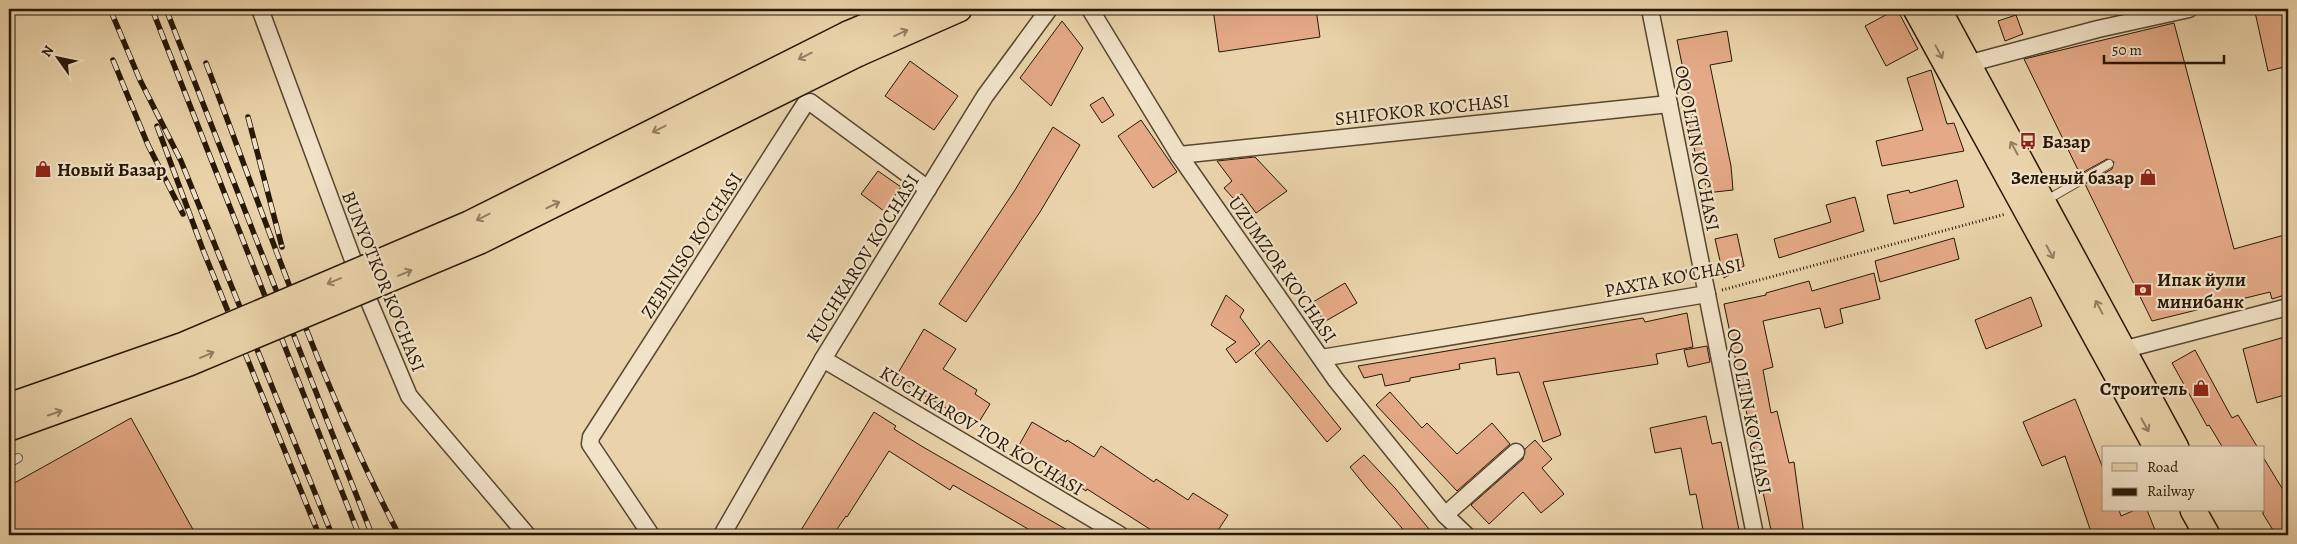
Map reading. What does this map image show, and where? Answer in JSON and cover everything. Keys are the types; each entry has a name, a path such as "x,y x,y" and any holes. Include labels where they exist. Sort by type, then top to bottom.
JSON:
{"main road":[{"path":"9,428 190,363 480,241 853,44 907,9"},
{"path":"9,406 184,344 469,224 853,44 960,9"},
{"path":"1916,9 2122,350 2175,446"},
{"path":"1938,9 2156,446"},
{"path":"2194,512 2207,535"},
{"path":"2211,512 2223,535"}],"street":[{"name":"BUNYOTKOR KO'CHASI","path":"260,9 363,287 409,396 527,535"},
{"name":"KUCHKAROV KO'CHASI","path":"722,535 823,358 928,189 986,96 1049,9"},
{"name":"UZUMZOR KO'CHASI","path":"1090,9 1179,155 1321,358 1445,515 1466,535"},
{"name":"OQ OLTIN KO'CHASI","path":"1650,9 1755,535"},
{"path":"1967,64 2098,29 2189,9"},
{"name":"ZEBINISO KO'CHASI","path":"651,535 590,444 591,436 805,104 810,102 928,189"},
{"name":"SHIFOKOR KO'CHASI","path":"1179,155 1669,104"},
{"name":"PAXTA KO'CHASI","path":"1321,358 1707,294"},
{"path":"2122,350 2288,307"},
{"name":"KUCHKAROV TOR KO'CHASI","path":"823,358 1120,535"},
{"path":"1445,515 1516,452"}],"lane":[{"path":"2035,205 2109,164"},
{"path":"9,463 18,458"}],"path":[{"name":"PAXTA KO'CHASI","path":"1707,294 2035,205"}],"building":[{"path":"1213,9 1316,9 1320,37 1219,52"},
{"path":"1897,9 1918,49 1886,66 1865,26"},
{"path":"2268,9 2288,9 2288,66 2268,71 2255,12"},
{"path":"2016,15 2023,34 2005,41 1998,21"},
{"path":"1062,21 1083,48 1051,106 1020,78"},
{"name":"Зеленый базар","path":"2174,23 2234,249 2288,234 2288,294 2272,299 2270,292 2152,321 2085,184 2112,169 2114,162 2107,159 2080,174 2024,59"},
{"path":"1727,31 1732,61 1710,65 1731,166 1733,190 1706,193 1704,165 1698,167 1688,118 1693,117 1677,40"},
{"path":"910,61 958,96 934,130 885,96"},
{"path":"1931,70 1947,124 1954,123 1964,151 1882,166 1876,141 1923,130 1907,78"},
{"path":"1103,97 1114,115 1102,123 1090,105"},
{"path":"1141,120 1177,172 1153,188 1118,136"},
{"path":"1053,127 1080,145 1040,212 966,322 939,304 1015,190"},
{"path":"1255,157 1287,191 1256,213 1242,194 1233,198 1224,188 1232,181 1217,161"},
{"path":"878,171 901,187 884,211 861,194"},
{"path":"1957,180 1964,207 1894,224 1887,195 1909,190 1910,193"},
{"path":"1855,197 1864,231 1779,258 1774,239 1831,222 1826,205"},
{"path":"1737,234 1744,266 1724,278 1715,239"},
{"path":"1954,238 1959,259 1880,282 1875,261"},
{"path":"1874,273 1880,299 1840,309 1843,323 1825,328 1820,308 1763,321 1773,367 1763,370 1771,413 1777,411 1789,463 1794,462 1804,535 1772,535 1724,304 1766,295 1766,293 1809,281 1812,291"},
{"path":"1345,283 1357,303 1324,322 1313,302"},
{"path":"1226,295 1244,310 1240,317 1260,344 1236,363 1226,349 1236,342 1211,325"},
{"path":"2031,297 2042,326 1986,349 1975,320"},
{"path":"1687,313 1693,347 1656,354 1658,364 1543,382 1561,435 1543,442 1519,372 1497,375 1495,358 1459,364 1460,369 1410,378 1410,381 1385,386 1382,374 1364,378 1358,366 1643,318 1645,322"},
{"path":"924,329 956,349 943,369 977,390 975,394 990,404 979,422 964,413 961,417 895,378"},
{"path":"2288,336 2288,394 2257,403 2243,349"},
{"path":"1269,340 1341,429 1327,442 1255,353"},
{"path":"1707,346 1710,362 1688,367 1684,350"},
{"name":"Строитель","path":"2195,350 2232,418 2238,415 2257,446 2222,446 2209,425 2207,426 2172,363"},
{"path":"1390,392 1422,428 1427,423 1457,454 1492,423 1510,444 1457,491 1376,405"},
{"path":"2075,399 2102,466 2102,512 2120,512 2121,516 2130,512 2148,512 2157,535 2092,535 2065,456 2042,466 2023,422"},
{"path":"874,412 896,426 894,429 923,447 1076,535 1024,535 1028,529 953,485 950,490 889,451 847,517 833,535 798,535"},
{"path":"1706,416 1712,444 1721,442 1740,535 1704,535 1696,494 1690,495 1681,448 1655,453 1650,428"},
{"path":"131,418 196,535 9,535 9,486"},
{"path":"1032,422 1066,442 1067,440 1094,457 1101,446 1154,482 1156,479 1188,500 1193,493 1228,515 1215,535 1159,535 1087,489 1086,491 1049,467 1050,465 1018,447"},
{"path":"1535,440 1552,459 1542,468 1564,494 1541,513 1523,492 1489,524 1471,505 1523,459 1525,449"},
{"path":"1364,455 1395,488 1434,535 1408,535 1350,467"},
{"path":"2264,459 2288,498 2288,535 2276,535 2263,514"}],"railway":[{"path":"110,9 140,80 181,161 332,535"},
{"path":"152,9 359,535"},
{"path":"166,9 372,535"},
{"path":"113,60 148,145 183,214"},
{"path":"206,63 319,362 344,421 399,535"},
{"path":"248,117 282,247"},
{"path":"157,126 203,250 319,535"}],"place":[{"name":"Базар","path":"2028,141"},
{"name":"Новый Базар","path":"43,169"},
{"name":"Зеленый базар","path":"2148,177"},
{"name":"Ипак йули минибанк","path":"2143,290"},
{"name":"Строитель","path":"2201,388"}]}
